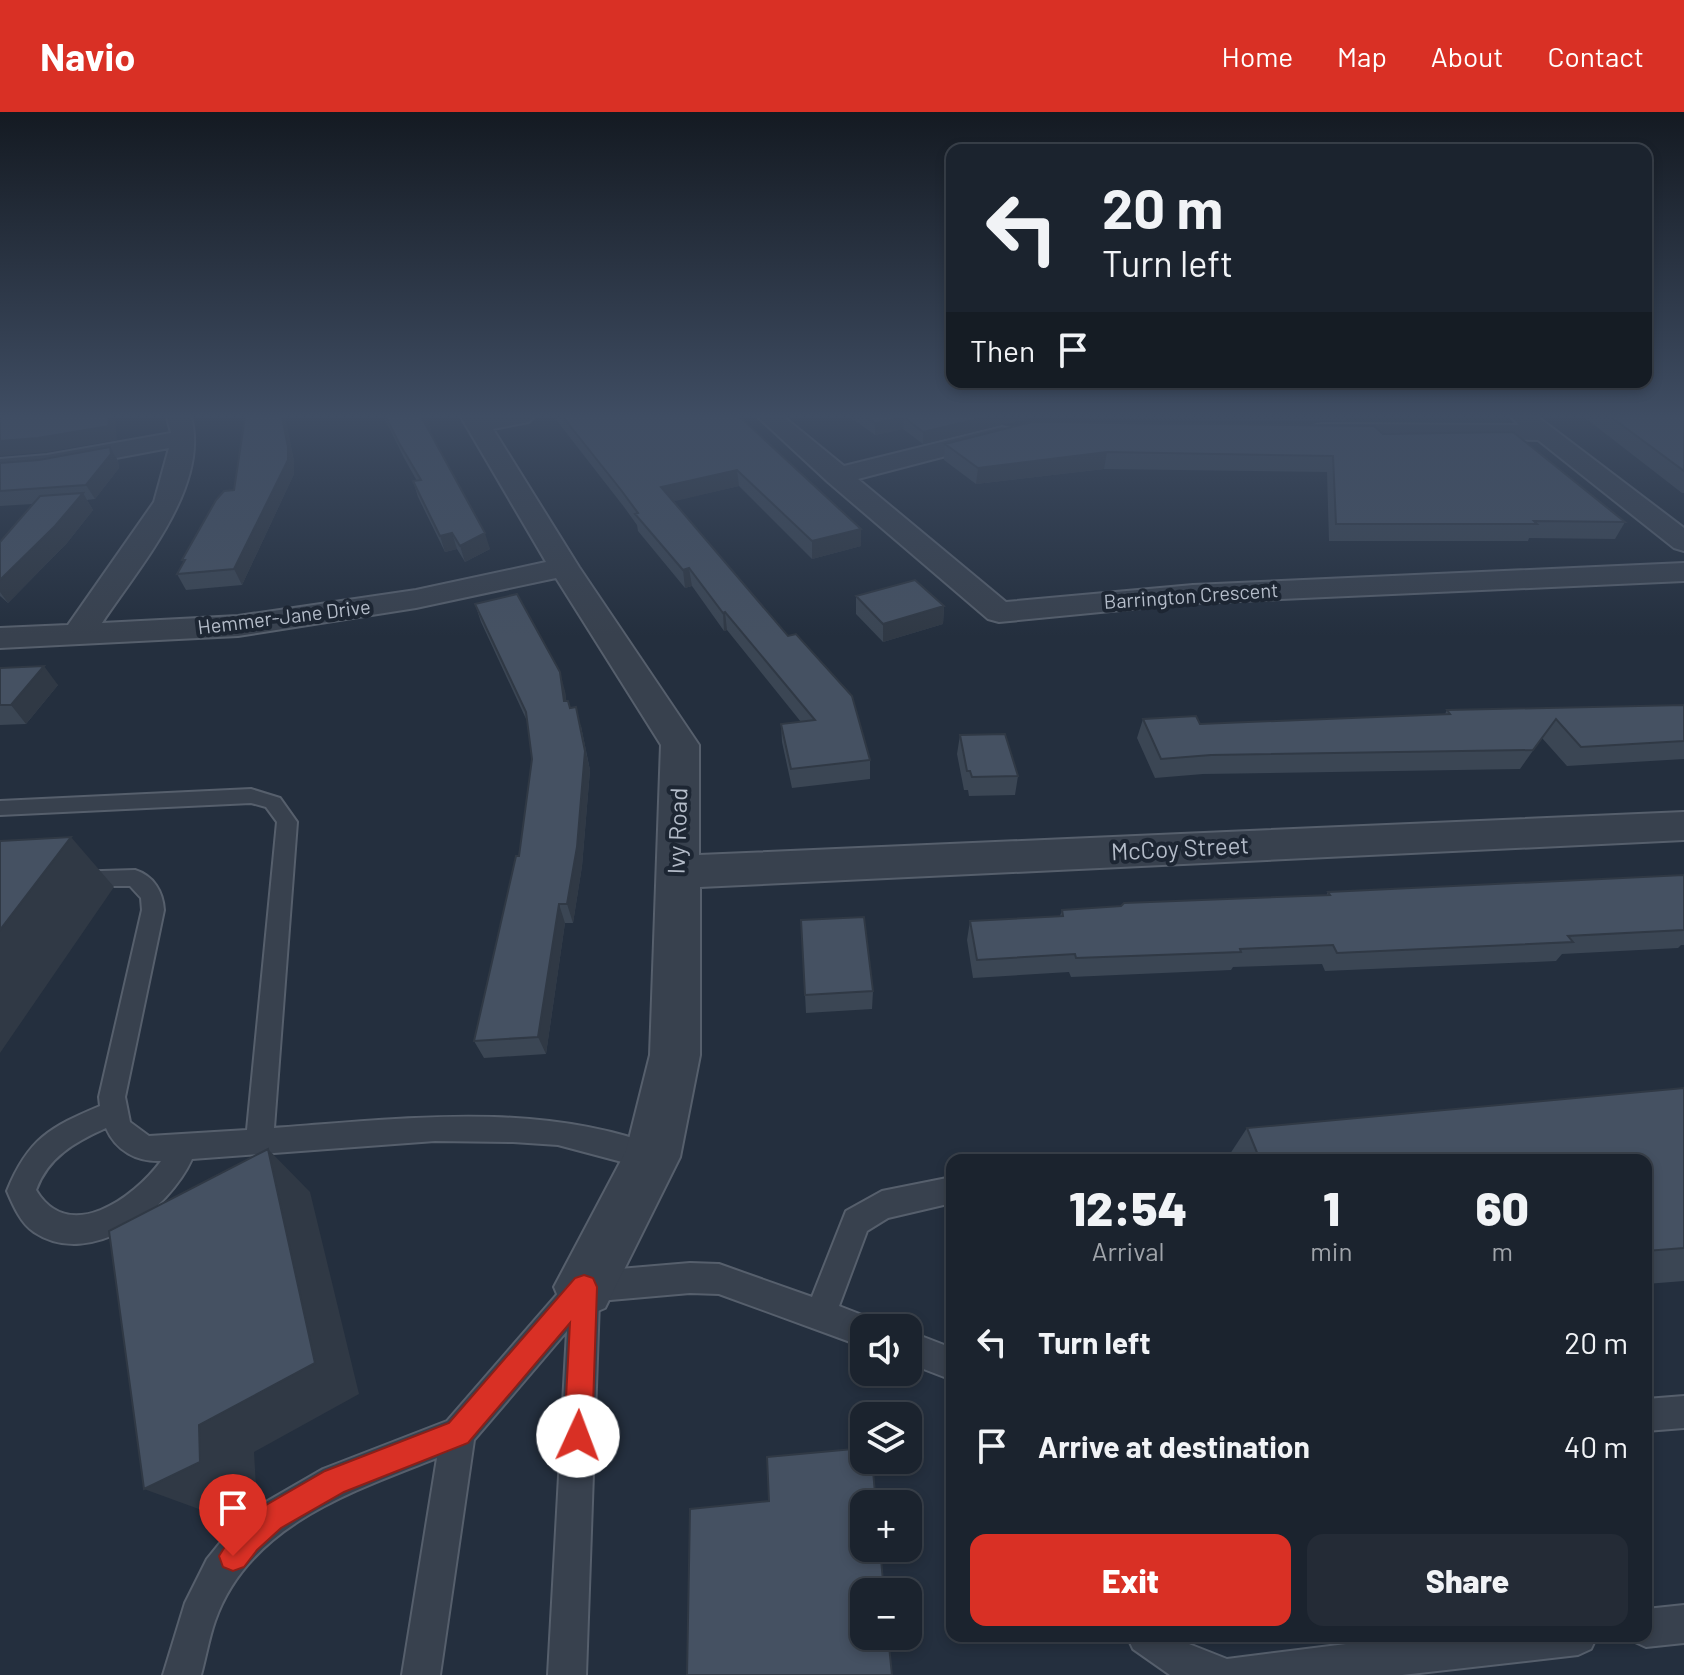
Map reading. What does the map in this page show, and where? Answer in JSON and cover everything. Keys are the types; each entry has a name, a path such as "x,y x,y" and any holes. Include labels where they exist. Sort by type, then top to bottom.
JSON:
{"street":[{"path":"78,634 168,502 170,490"},
{"name":"Ivy Road","path":"518,490 680,745 675,1055 652,1157 584,1287"},
{"name":"Barrington Crescent","path":"854,490 999,612 1193,594 1684,572"},
{"path":"1617,490 1684,542"},
{"name":"Hemmer-Jane Drive","path":"0,638 238,626 416,599 564,567"},
{"name":"McCoy Street","path":"676,872 1684,826"}],"lane":[{"path":"0,808 251,796 268,798 277,803 287,822 259,1141"},
{"path":"45,880 135,878 152,895 153,910 112,1097 116,1122 126,1140 148,1149 435,1129 513,1130 558,1133 652,1157"},
{"path":"115,1112 68,1133 45,1148 28,1167 21,1191 31,1211 49,1225 76,1228 98,1226 125,1213 168,1178 184,1146"},
{"path":"820,1315 856,1221 882,1205 946,1191"},
{"path":"182,1675 198,1616 220,1572 246,1540 271,1518 335,1481 458,1433 584,1287 690,1278 719,1279 850,1326"},
{"path":"567,1675 584,1287"},
{"path":"922,1352 946,1362"},
{"path":"1652,1415 1684,1412"},
{"path":"421,1675 458,1433"},
{"path":"1652,1627 1684,1624"},
{"path":"1154,1642 1177,1659 1220,1675"},
{"path":"1234,1675 1525,1642"}],"building":[{"path":"273,490 234,569 177,574 216,500 224,491"},
{"path":"417,490 461,490 485,533 460,546 452,533 440,536"},
{"path":"621,490 664,490 788,636 796,634 852,696 870,760 791,769 781,724 815,720 723,613 689,568 683,570 635,514 638,513"},
{"path":"758,490 819,490 861,529 812,541"},
{"path":"1334,490 1585,490 1625,522 1534,521 1537,524 1336,524"},
{"path":"83,493 55,526 0,580 0,542 40,496"},
{"path":"915,580 944,606 883,624 856,596"},
{"path":"517,594 560,672 564,701 568,701 570,708 576,707 585,751 577,847 567,904 559,904 538,1037 474,1041 516,856 519,856 532,759 526,712 475,604"},
{"path":"44,666 11,705 0,705 0,668"},
{"path":"1684,705 1684,741 1581,747 1556,719 1533,750 1211,755 1161,759 1143,719 1196,716 1200,724 1450,714 1447,710"},
{"path":"1005,734 1018,776 972,777 967,771 960,735"},
{"path":"71,837 0,930 0,841"},
{"path":"1684,875 1684,930 1568,936 1573,942 1337,953 1333,945 1240,949 1241,952 1076,958 1075,954 977,960 970,921 1063,916 1062,910 1121,906 1124,903"},
{"path":"864,917 873,991 805,995 801,920"},
{"path":"1684,1088 1684,1248 1652,1251 1652,1154 1258,1154 1247,1128"},
{"path":"268,1149 315,1363 199,1425 200,1462 144,1489 109,1231"},
{"path":"850,1449 850,1474 873,1474 875,1490 850,1490 850,1562 881,1562 883,1578 850,1578 850,1650 889,1650 892,1675 687,1675 690,1509 769,1501 767,1457"}],"route":[{"path":"233,1556 271,1518 335,1481 458,1433 584,1287 578,1436"}]}
